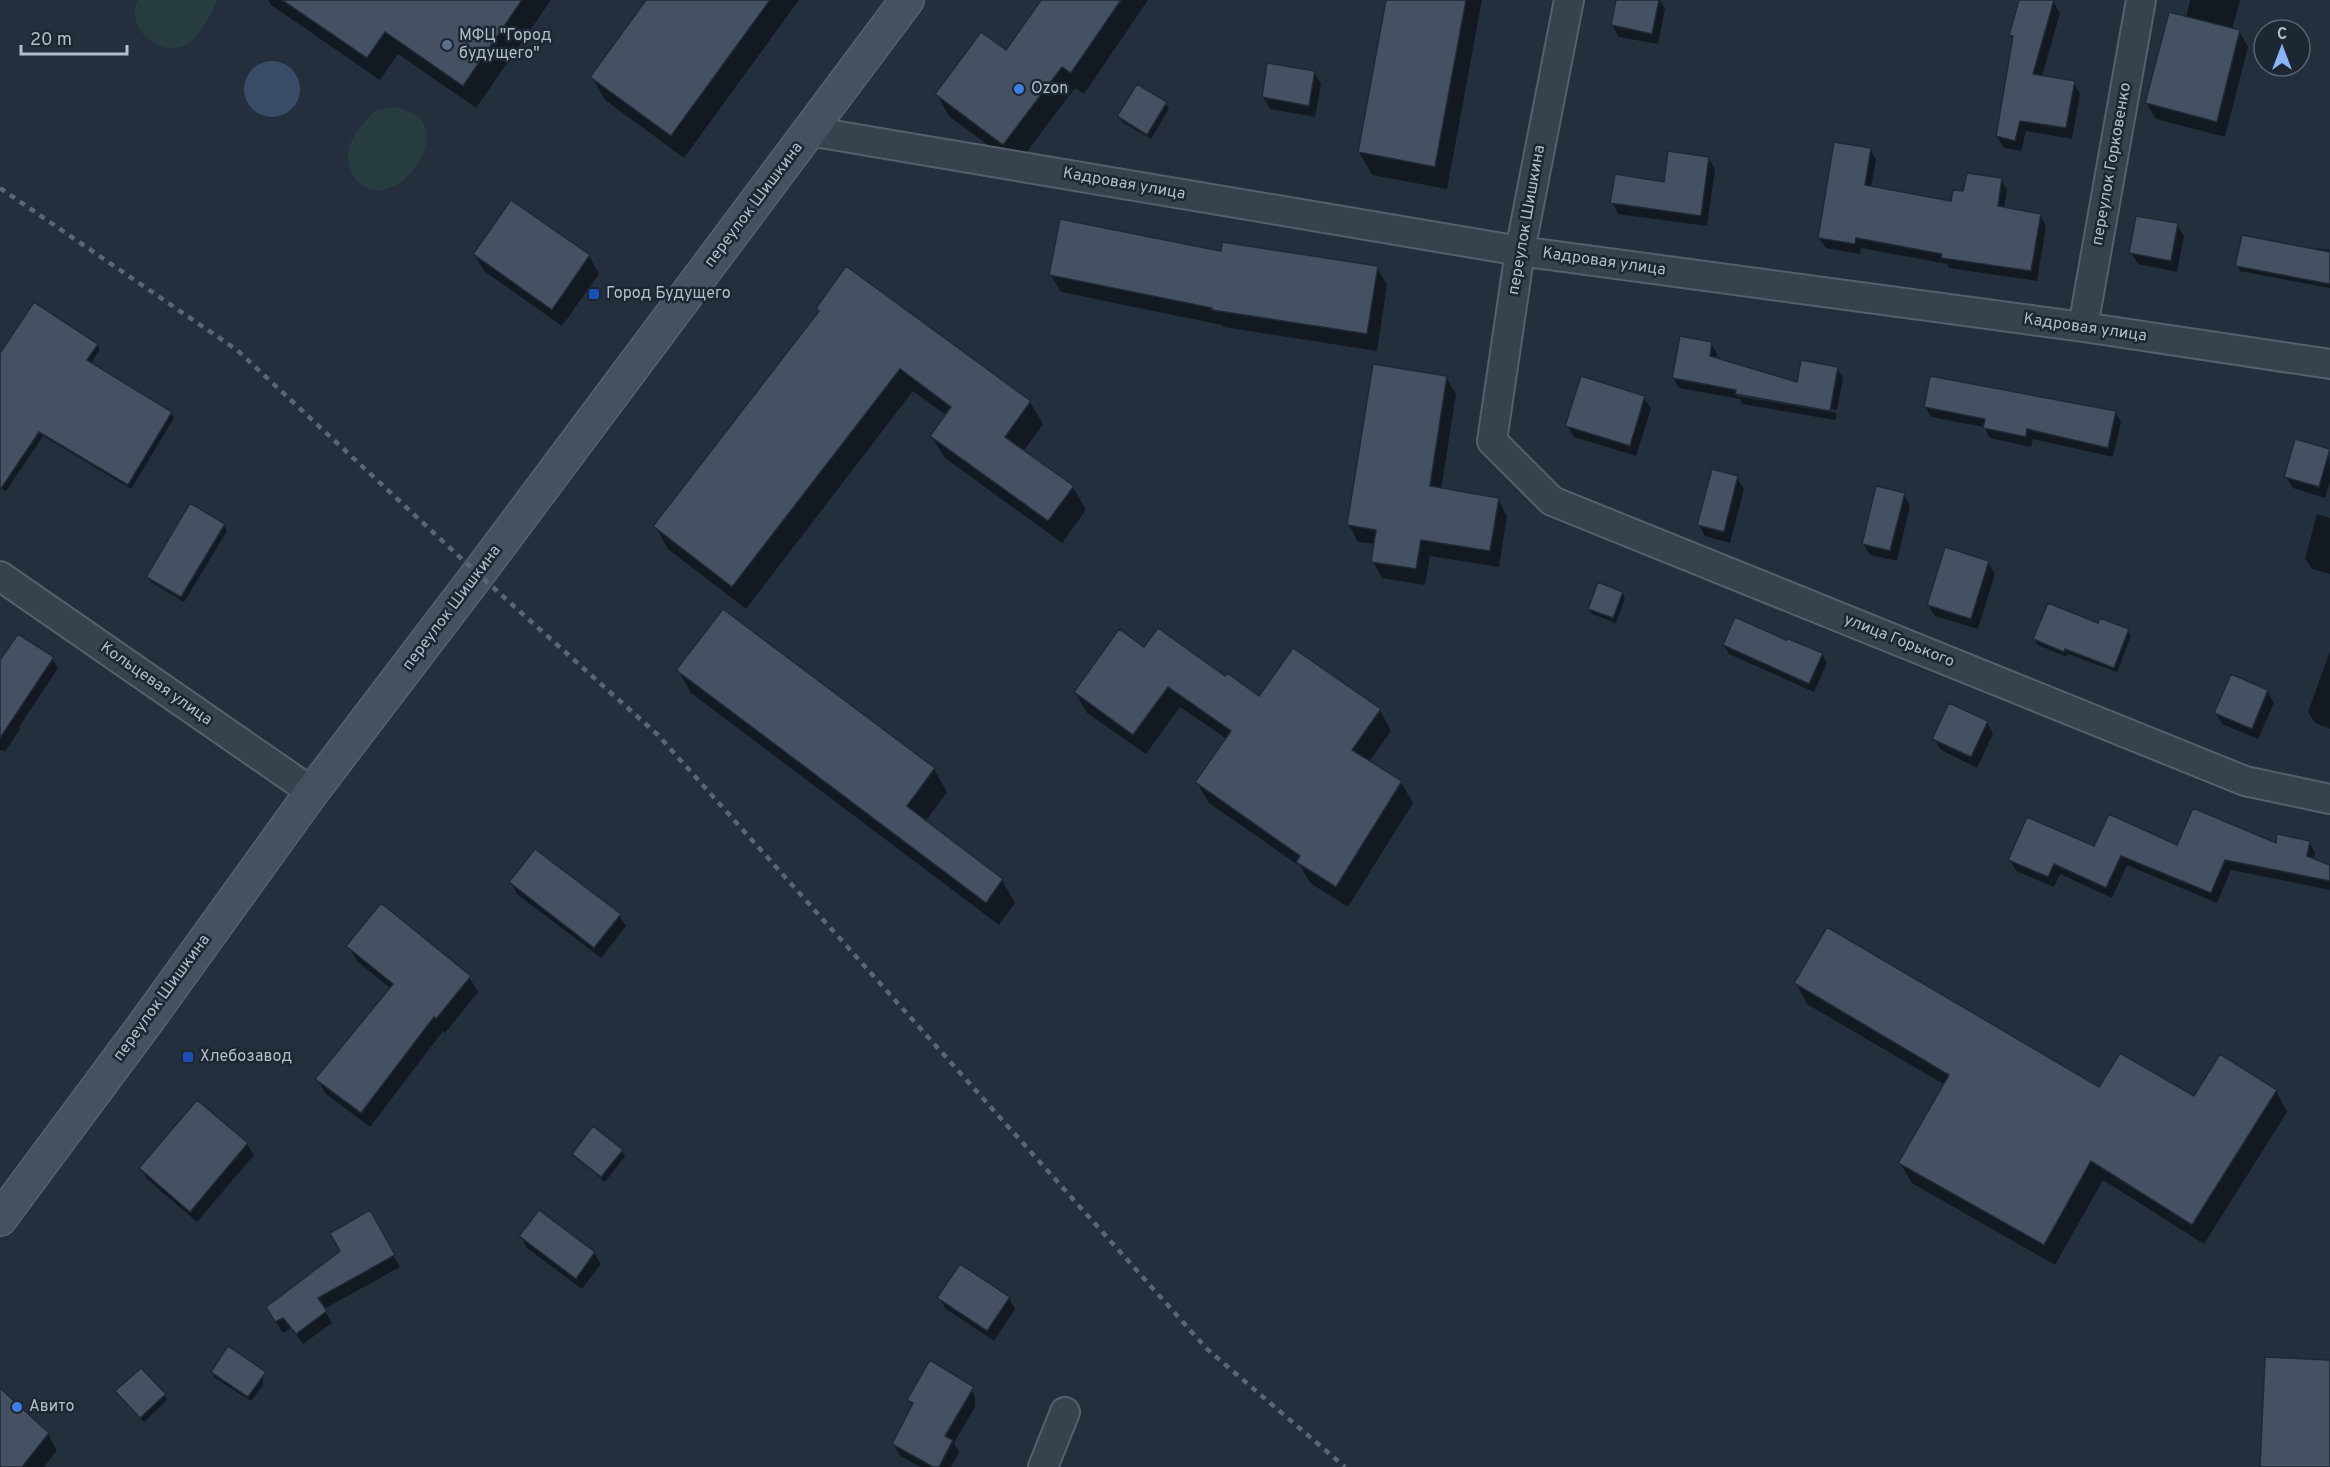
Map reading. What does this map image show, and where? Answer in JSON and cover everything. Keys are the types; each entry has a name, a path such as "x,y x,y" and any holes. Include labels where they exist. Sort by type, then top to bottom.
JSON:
{"main road":[{"name":"переулок Шишкина","path":"0,1219 147,1021 312,792 907,0"}],"street":[{"name":"переулок Шишкина","path":"1492,441 1520,251 1569,0"},
{"name":"переулок Горковенко","path":"2084,327 2140,0"},
{"name":"Кадровая улица","path":"809,130 1520,251 2084,327 2330,364"},
{"name":"улица Горького","path":"1492,441 1552,501 2245,781 2330,799"},
{"name":"Кольцевая улица","path":"0,576 312,792"},
{"path":"1043,1467 1065,1412"}],"green space":[{"path":"138,0 217,0 205,25 191,41 175,48 164,48 146,38 140,29 135,10"},
{"path":"398,107 413,113 424,124 427,138 424,152 406,178 393,187 379,190 366,188 355,178 350,169 349,147 372,114 381,109"}],"water":[{"path":"266,61 278,61 288,65 296,73 300,89 296,105 288,113 278,117 266,117 256,113 248,105 244,95 244,83 248,73 256,65"}],"building":[{"name":"МФЦ \"Город будущего\"","path":"282,0 522,0 463,86 385,32 367,58"},
{"path":"646,0 770,0 671,136 590,77"},
{"path":"1041,0 1121,0 1071,73 1062,67 1003,145 935,94 981,32 1006,50"},
{"path":"1386,0 1466,0 1435,167 1358,152"},
{"path":"1616,0 1659,0 1652,34 1611,25"},
{"path":"2019,0 2054,0 2033,74 2075,81 2066,128 2020,121 2015,141 1996,136 2013,36 2009,35"},
{"path":"2169,12 2240,30 2217,122 2145,103"},
{"path":"1267,63 1315,71 1309,106 1262,97"},
{"path":"1137,84 1167,102 1147,135 1117,116"},
{"path":"1834,142 1871,148 1865,185 1951,201 1953,190 1963,191 1967,173 2002,178 1998,206 2041,214 2031,271 1941,258 1942,254 1856,238 1855,244 1818,238"},
{"path":"1668,151 1709,157 1701,216 1610,203 1615,174 1664,182"},
{"path":"511,200 590,255 552,310 473,254"},
{"path":"2136,216 2178,223 2171,261 2129,253"},
{"path":"1060,219 1221,251 1222,242 1378,266 1367,334 1212,310 1212,308 1049,275"},
{"path":"2242,235 2330,252 2330,284 2235,266"},
{"path":"846,266 1031,401 1005,437 1074,486 1048,521 930,436 951,407 900,369 732,587 653,526 819,311 816,308"},
{"path":"34,302 98,344 87,360 172,412 128,485 39,432 0,490 0,353"},
{"path":"1680,336 1712,342 1710,356 1797,382 1801,360 1838,367 1830,411 1735,394 1736,390 1672,378"},
{"path":"1373,364 1447,376 1430,486 1499,498 1490,551 1421,540 1416,569 1371,562 1376,530 1347,525"},
{"path":"1581,376 1645,396 1630,446 1565,426"},
{"path":"1930,376 2116,411 2108,448 2027,429 2026,437 1983,428 1985,419 1924,407"},
{"path":"2295,439 2330,449 2319,487 2284,477"},
{"path":"1712,469 1738,476 1724,532 1697,525"},
{"path":"1876,486 1905,493 1890,551 1862,544"},
{"path":"190,503 225,524 181,597 146,577"},
{"path":"1945,547 1989,561 1971,619 1927,605"},
{"path":"1598,582 1623,592 1613,618 1588,609"},
{"path":"2048,603 2098,623 2100,618 2129,629 2114,668 2033,639"},
{"path":"723,609 935,768 907,806 1003,879 986,903 676,670"},
{"path":"1735,617 1786,640 1786,638 1823,653 1809,684 1723,645"},
{"path":"1158,628 1225,676 1227,673 1259,696 1293,648 1381,709 1352,750 1402,781 1336,887 1296,862 1300,856 1195,782 1231,731 1168,687 1133,735 1074,692 1119,629 1144,647"},
{"path":"18,634 54,657 0,738 0,660"},
{"path":"2231,674 2268,690 2252,729 2214,713"},
{"path":"1949,703 1988,721 1971,757 1932,739"},
{"path":"2193,808 2276,843 2277,834 2310,841 2307,856 2330,865 2330,881 2225,860 2211,893 2121,856 2106,888 2054,864 2048,877 2008,860 2027,817 2094,846 2109,814 2177,845"},
{"path":"535,849 621,914 594,948 509,882"},
{"path":"381,903 471,976 436,1019 434,1017 361,1113 315,1079 393,984 346,946"},
{"path":"1827,927 2099,1087 2120,1053 2194,1096 2220,1054 2277,1090 2192,1225 2091,1161 2044,1245 1898,1163 1949,1075 1794,983"},
{"path":"197,1100 248,1143 190,1212 139,1168"},
{"path":"593,1126 623,1150 601,1177 572,1154"},
{"path":"370,1210 395,1255 318,1298 327,1311 296,1334 283,1318 275,1322 266,1307 340,1251 330,1233"},
{"path":"539,1210 595,1252 576,1279 519,1236"},
{"path":"960,1264 1010,1297 987,1331 937,1298"},
{"path":"228,1346 266,1372 248,1397 211,1372"},
{"path":"2265,1357 2330,1360 2330,1467 2260,1467"},
{"path":"930,1360 974,1387 945,1436 953,1440 939,1467 933,1467 892,1444 913,1403 907,1400"},
{"path":"141,1368 166,1394 140,1418 115,1391"},
{"path":"0,1388 49,1433 22,1467 0,1467"}],"railway":[{"path":"0,188 237,350 478,574 658,735 1207,1349 1345,1467"}],"place":[{"name":"МФЦ \"Город будущего\"","path":"447,45"},
{"name":"Ozon","path":"1019,89"},
{"name":"Город Будущего","path":"594,294"},
{"name":"Хлебозавод","path":"188,1057"},
{"name":"Авито","path":"17,1407"}]}
